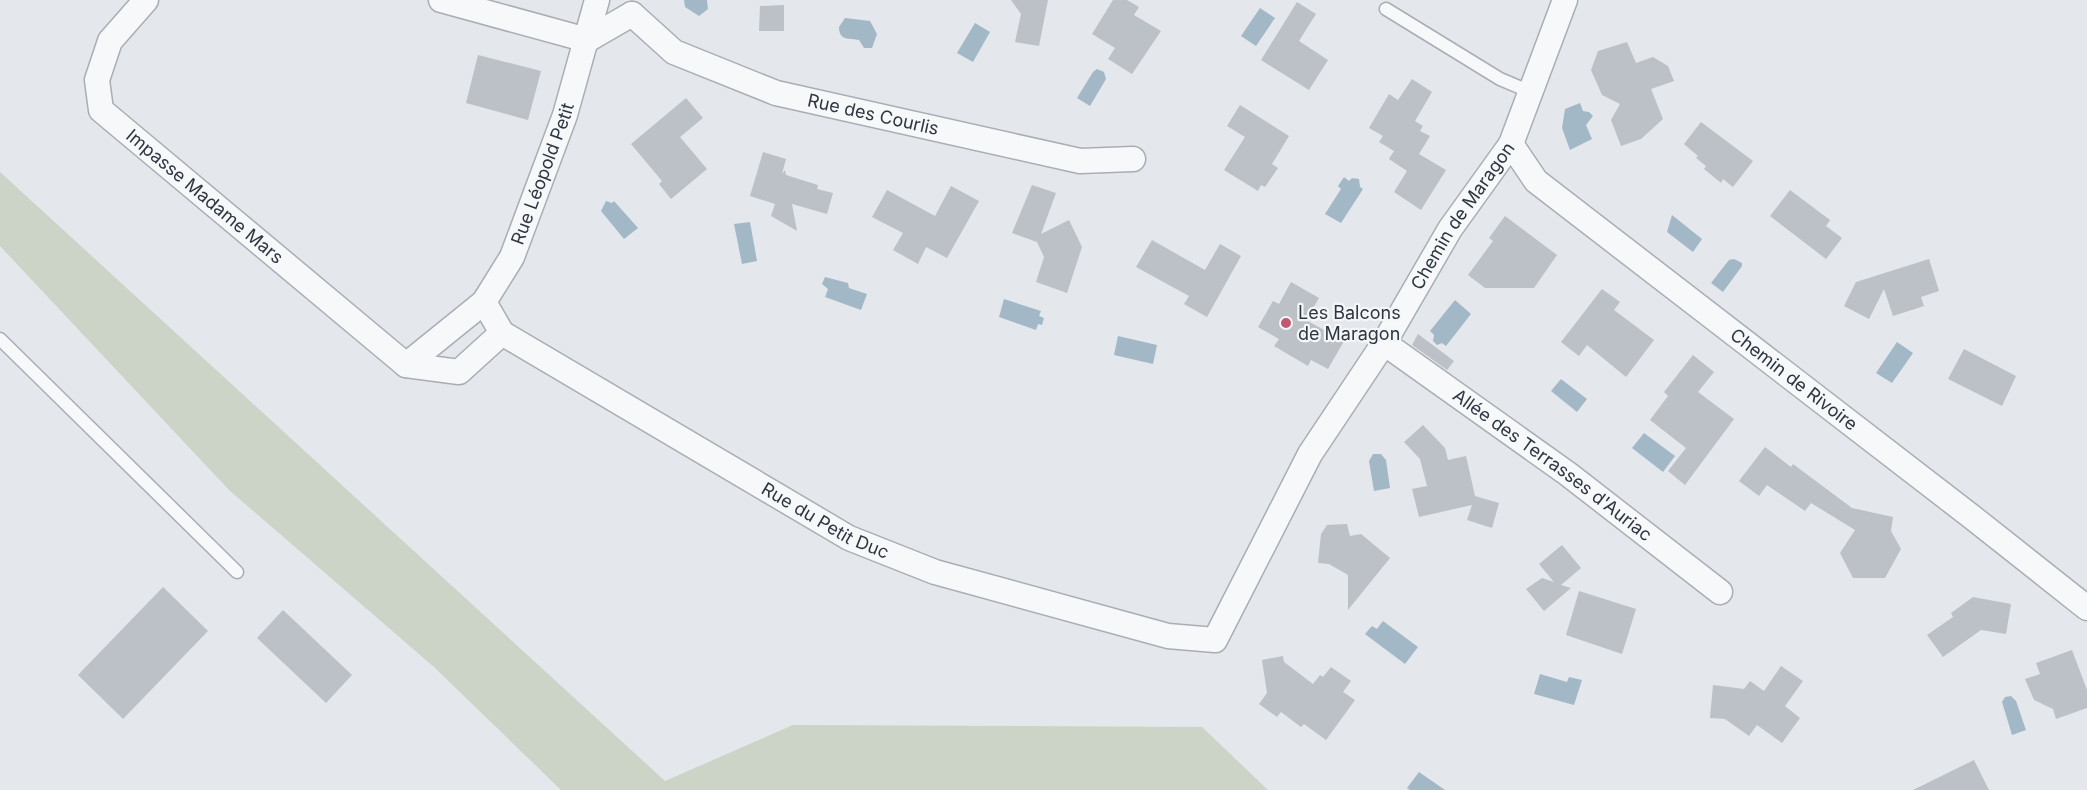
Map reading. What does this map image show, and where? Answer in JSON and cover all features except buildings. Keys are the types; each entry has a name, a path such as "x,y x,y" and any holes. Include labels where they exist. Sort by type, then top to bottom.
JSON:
{"street":[{"name":"Impasse Madame Mars","path":"146,0 110,40 97,80 101,110 406,365"},
{"path":"441,0 587,40 635,7"},
{"name":"Rue Léopold Petit","path":"484,302 512,257 565,115 597,0"},
{"name":"Chemin de Maragon","path":"1215,640 1310,454 1384,343 1450,229 1511,144 1565,0"},
{"name":"Rue des Courlis","path":"635,7 674,52 776,93 1080,161 1133,159"},
{"name":"Chemin de Rivoire","path":"1511,144 1536,181 1963,509 2087,608"},
{"path":"406,365 484,302"},
{"name":"Rue du Petit Duc","path":"484,302 502,333 849,538 935,572 1168,636 1215,640"},
{"path":"406,365 459,372 502,333"},
{"name":"Allée des Terrasses d'Auriac","path":"1384,343 1568,474 1720,592"}],"lane":[{"path":"1386,9 1500,79 1531,92"},
{"path":"0,339 237,572"}],"green space":[{"path":"0,172 665,781 793,725 1202,727 1268,790 561,790 434,667 229,490 0,246"}],"water":[{"path":"684,0 707,0 708,9 699,16 685,7"},
{"path":"1260,8 1275,18 1256,46 1241,36"},
{"path":"845,18 870,21 877,34 872,48 864,48 859,40 845,38 841,35 839,27"},
{"path":"975,23 990,32 973,62 957,53"},
{"path":"1097,69 1104,72 1106,79 1090,106 1077,98"},
{"path":"1580,103 1583,111 1593,116 1586,125 1592,139 1570,150 1562,128 1565,109"},
{"path":"1344,177 1349,181 1352,178 1359,179 1360,187 1363,189 1341,223 1325,214 1341,189 1338,186"},
{"path":"606,201 612,203 614,201 638,228 624,239 601,211"},
{"path":"1672,215 1702,239 1693,252 1667,232"},
{"path":"750,222 757,261 742,264 734,224"},
{"path":"1734,259 1742,263 1742,266 1723,292 1711,283 1729,260"},
{"path":"825,277 848,283 849,288 867,294 861,310 825,297 828,289 822,284"},
{"path":"1004,299 1041,311 1039,316 1044,318 1042,325 1038,324 1036,330 999,317"},
{"path":"1455,300 1471,314 1446,346 1442,343 1437,345 1430,331"},
{"path":"1118,336 1157,345 1153,364 1114,355"},
{"path":"1897,342 1913,353 1892,383 1876,373"},
{"path":"1561,379 1587,399 1577,412 1551,391"},
{"path":"1644,433 1675,456 1663,472 1632,448"},
{"path":"1373,454 1381,454 1386,460 1390,488 1374,491 1369,461"},
{"path":"1383,621 1418,647 1405,664 1365,634 1372,626 1377,629"},
{"path":"1540,674 1567,682 1569,677 1582,680 1574,705 1534,694"},
{"path":"2011,696 2016,701 2026,730 2012,735 2002,702 2005,697"},
{"path":"1419,772 1445,790 1410,790 1407,788"}],"place":[{"name":"Les Balcons de Maragon","path":"1286,323"}]}
